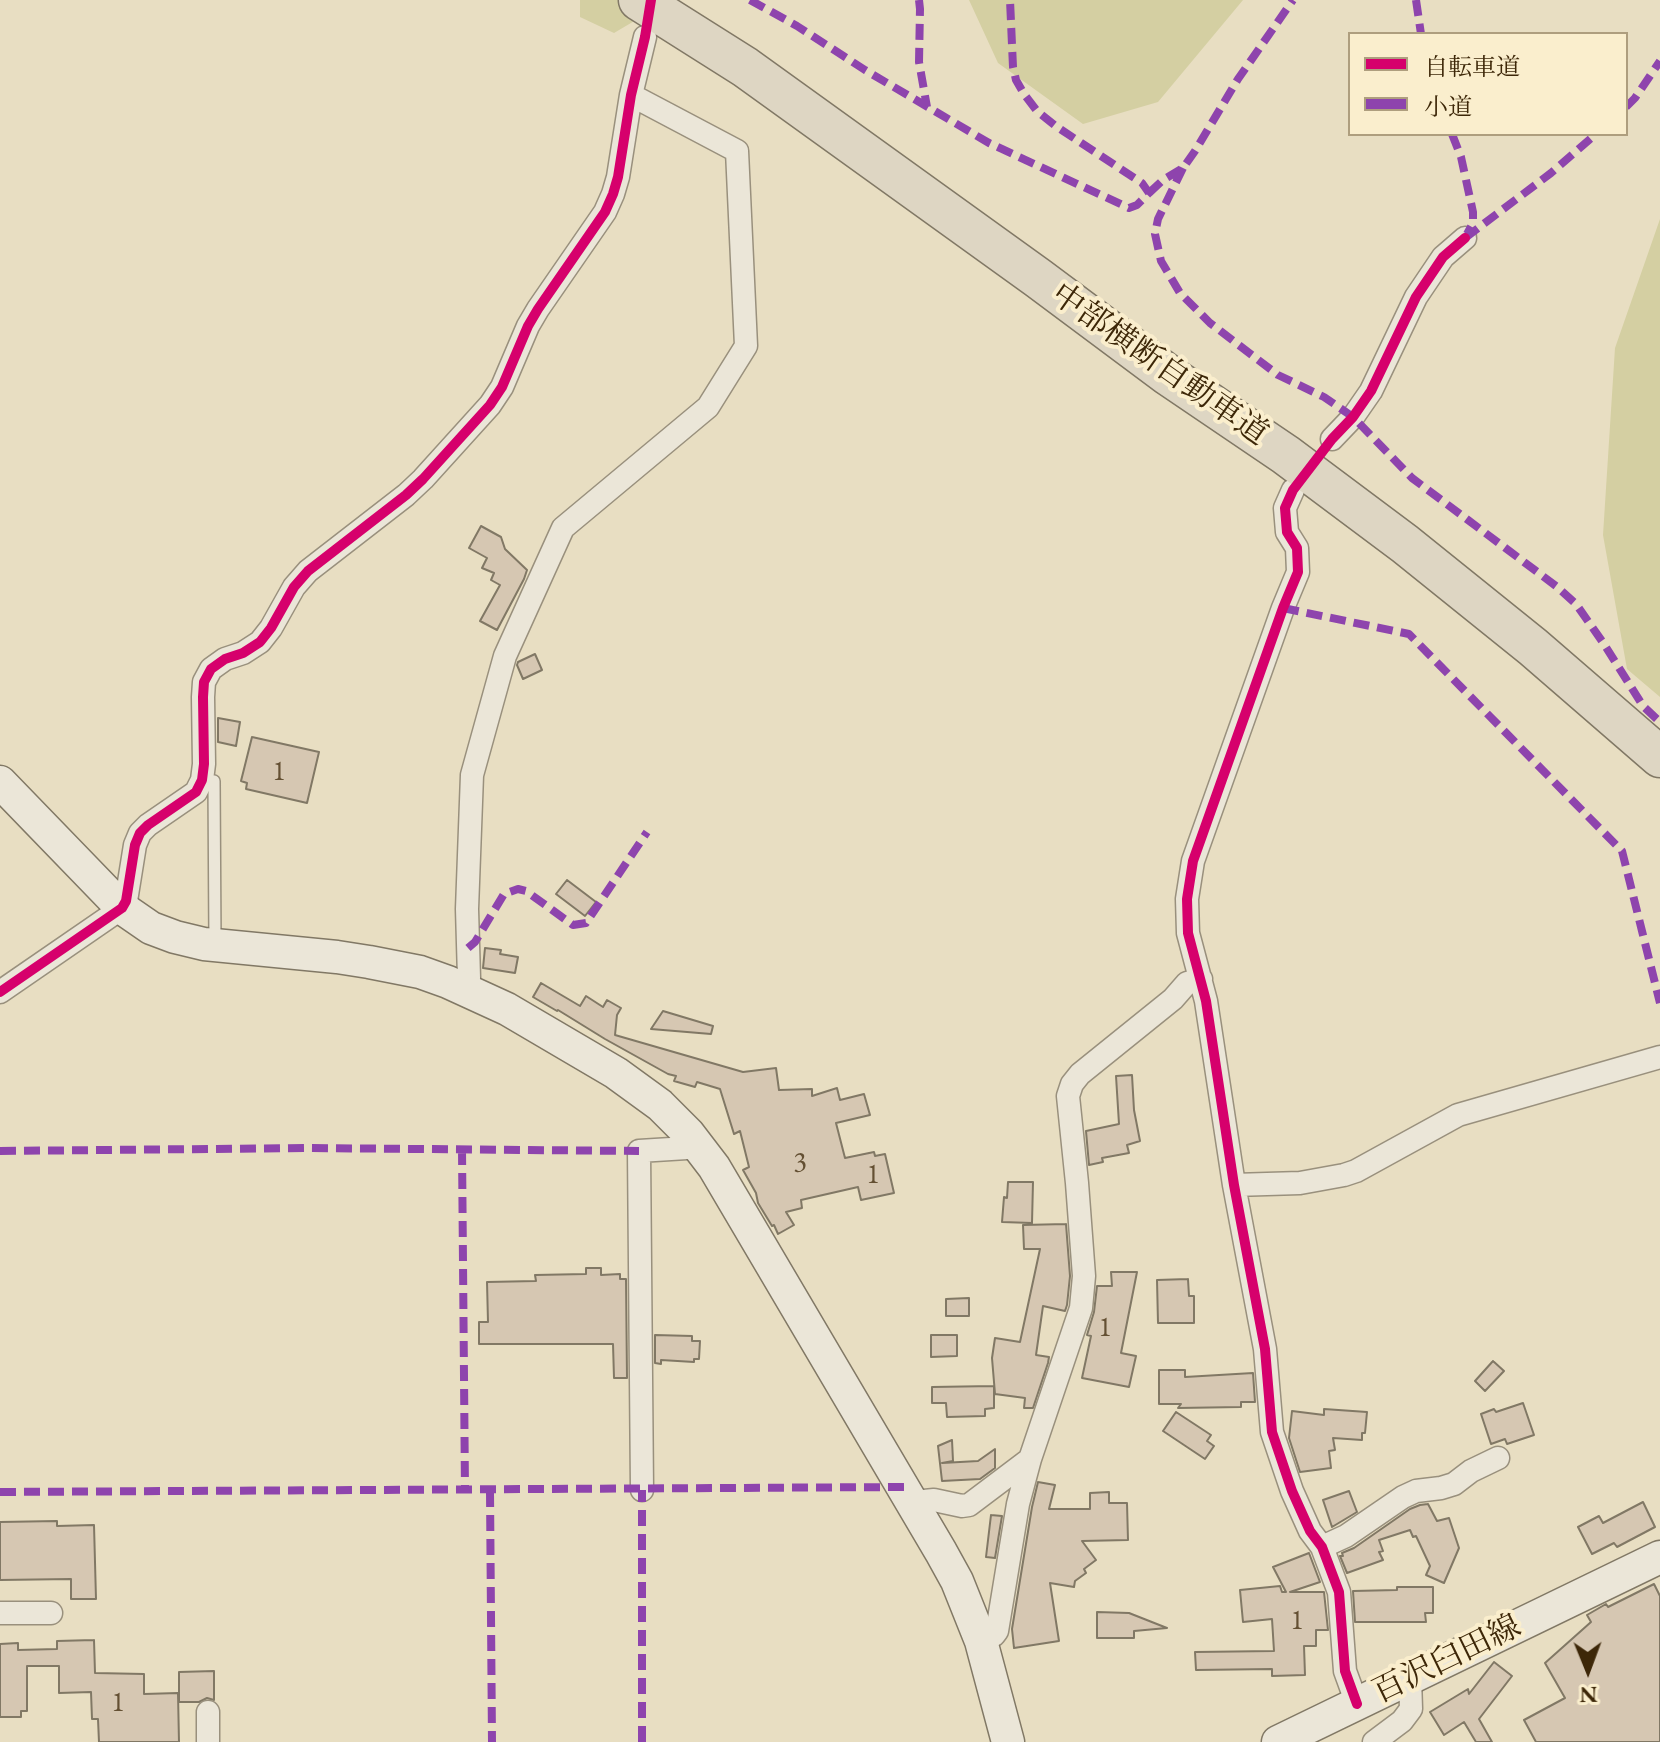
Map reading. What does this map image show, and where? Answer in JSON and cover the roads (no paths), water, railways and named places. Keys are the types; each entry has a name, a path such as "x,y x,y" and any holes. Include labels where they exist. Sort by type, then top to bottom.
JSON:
{"highway":[{"name":"中部横断自動車道","path":"682,0 843,108 1419,528 1545,632 1660,739"},
{"name":"中部横断自動車道","path":"642,19 745,67 1168,375 1286,455 1417,553 1533,647 1660,757"}],"main road":[{"path":"0,782 122,908 151,928 175,937 215,945 337,957 420,972 507,1009 616,1073 660,1105 698,1144 727,1188 957,1581 981,1641 1008,1742"},
{"name":"百沢臼田線","path":"1278,1742 1660,1557"}],"street":[{"path":"0,992 122,908 140,833 196,792 202,780 204,682 211,669 260,642 294,587 308,571 415,487 490,405 502,387 533,317 605,212 613,194 642,19"},
{"path":"466,989 469,978 467,909 472,775 505,656 563,528 708,407 746,346 737,151 631,95"},
{"path":"1332,439 1353,417 1371,391 1416,297 1443,257 1465,238"},
{"path":"1293,490 1285,508 1287,532 1297,548 1298,572 1193,861 1187,899 1188,933 1201,979 1234,1185 1265,1349 1272,1432 1292,1491 1310,1531 1322,1547 1339,1592 1345,1671 1357,1704"},
{"path":"981,1641 997,1631 1018,1504 1081,1308 1084,1276 1068,1096 1080,1074 1173,999 1187,983 1201,979"},
{"path":"1234,1185 1300,1183 1344,1175 1458,1115 1660,1057"},
{"path":"642,1490 639,1151 687,1148 698,1144"},
{"path":"1322,1547 1346,1536 1403,1497 1416,1491 1454,1484 1471,1471 1498,1458"},
{"path":"915,1506 934,1500 969,1505 1030,1459"},
{"path":"0,1613 51,1613"},
{"path":"1374,1742 1402,1721 1411,1709 1410,1678"},
{"path":"208,1712 208,1742"}],"lane":[{"path":"202,780 214,781 215,945"}]}
